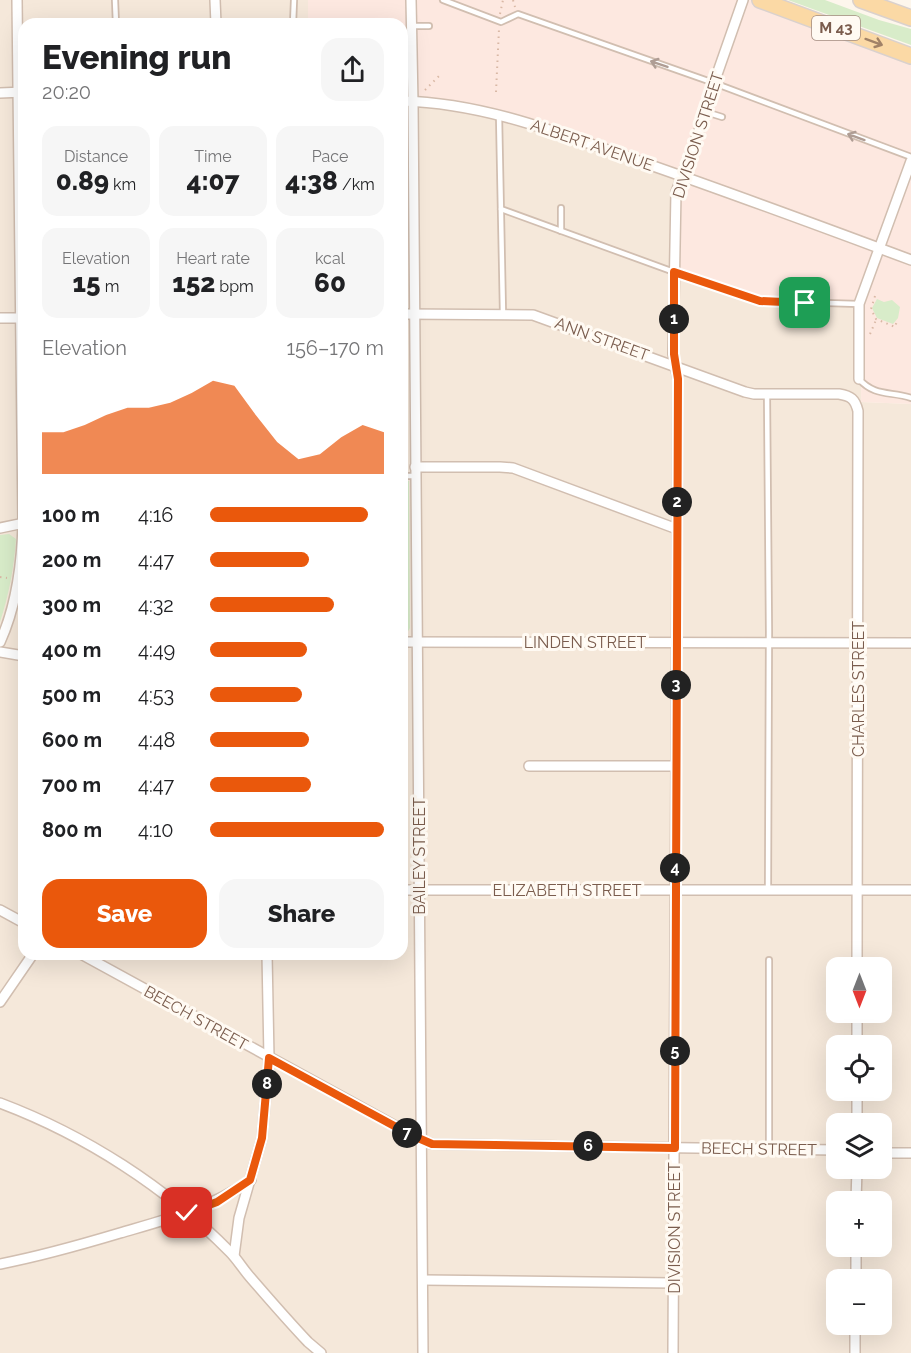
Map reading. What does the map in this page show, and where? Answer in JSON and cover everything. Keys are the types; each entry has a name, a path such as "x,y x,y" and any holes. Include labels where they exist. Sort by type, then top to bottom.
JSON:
{"main road":[{"name":"M 43","path":"760,0 911,56"},
{"name":"M 43","path":"861,0 911,18"}],"street":[{"path":"17,0 18,23"},
{"path":"215,0 216,18"},
{"name":"BAILEY STREET","path":"411,0 423,1353"},
{"name":"DIVISION STREET","path":"674,1353 677,529 674,354 675,199 744,0"},
{"path":"0,93 18,92"},
{"name":"ALBERT AVENUE","path":"408,102 449,105 499,114 534,124 911,260"},
{"path":"859,379 859,304 879,248 907,184 911,159"},
{"name":"ANN STREET","path":"408,314 533,315 745,392 849,395 856,401 858,411"},
{"path":"0,318 18,318"},
{"name":"CHARLES STREET","path":"857,957 858,411"},
{"path":"415,471 513,468 677,529"},
{"path":"0,528 18,524"},
{"path":"0,642 18,580"},
{"name":"LINDEN STREET","path":"408,642 911,643"},
{"path":"0,652 18,655"},
{"path":"529,766 676,766"},
{"name":"ELIZABETH STREET","path":"408,890 911,890"},
{"path":"0,910 18,920"},
{"path":"0,1002 29,960"},
{"name":"BEECH STREET","path":"92,960 269,1058 432,1144 826,1150"},
{"path":"234,1256 239,1218 262,1138 269,1058 267,960"},
{"path":"0,1103 43,1121 92,1146 126,1167 187,1213 234,1256 308,1342 321,1353"},
{"path":"892,1153 911,1153"},
{"path":"0,1264 167,1220 217,1202 250,1180"},
{"path":"423,1280 674,1284"},
{"path":"855,1335 855,1353"},
{"path":"308,1342 310,1353"}],"lane":[{"path":"115,0 116,18"},
{"path":"293,18 294,0"},
{"path":"443,0 499,21 518,14 714,83 911,159"},
{"path":"411,26 429,26"},
{"path":"706,112 722,117"},
{"path":"499,114 503,314"},
{"path":"561,208 561,231"},
{"path":"501,209 760,301 859,304"},
{"path":"859,379 865,386 881,393 911,398"},
{"path":"767,394 768,890"},
{"path":"408,474 415,471"},
{"path":"769,960 769,1149"}],"path":[{"path":"496,92 499,21 503,0"},
{"path":"425,90 439,76"},
{"path":"874,296 871,309 876,319 895,327 897,321"},
{"path":"0,577 6,578"}],"shaded area":[{"path":"0,0 308,0 308,18 18,18 18,960 408,960 408,100 449,103 676,172 760,300 862,302 861,402 911,404 911,1353 0,1353"},
{"path":"308,0 751,0 911,59 911,404 861,402 862,302 760,300 675,271 676,172 534,123 408,101 408,18 308,18"}],"green space":[{"path":"788,0 825,0 911,29 911,45"},
{"path":"877,299 884,302 892,300 900,307 898,318 893,324 877,318 872,308"},
{"path":"408,481 409,481 410,628 408,631"},
{"path":"9,534 16,539 15,550 11,581 0,622 0,535"}],"route":[{"path":"187,1213 217,1202 250,1180 262,1138 269,1058 409,1134 432,1144 675,1148 678,379 674,354 674,272 760,301 805,303"}]}
